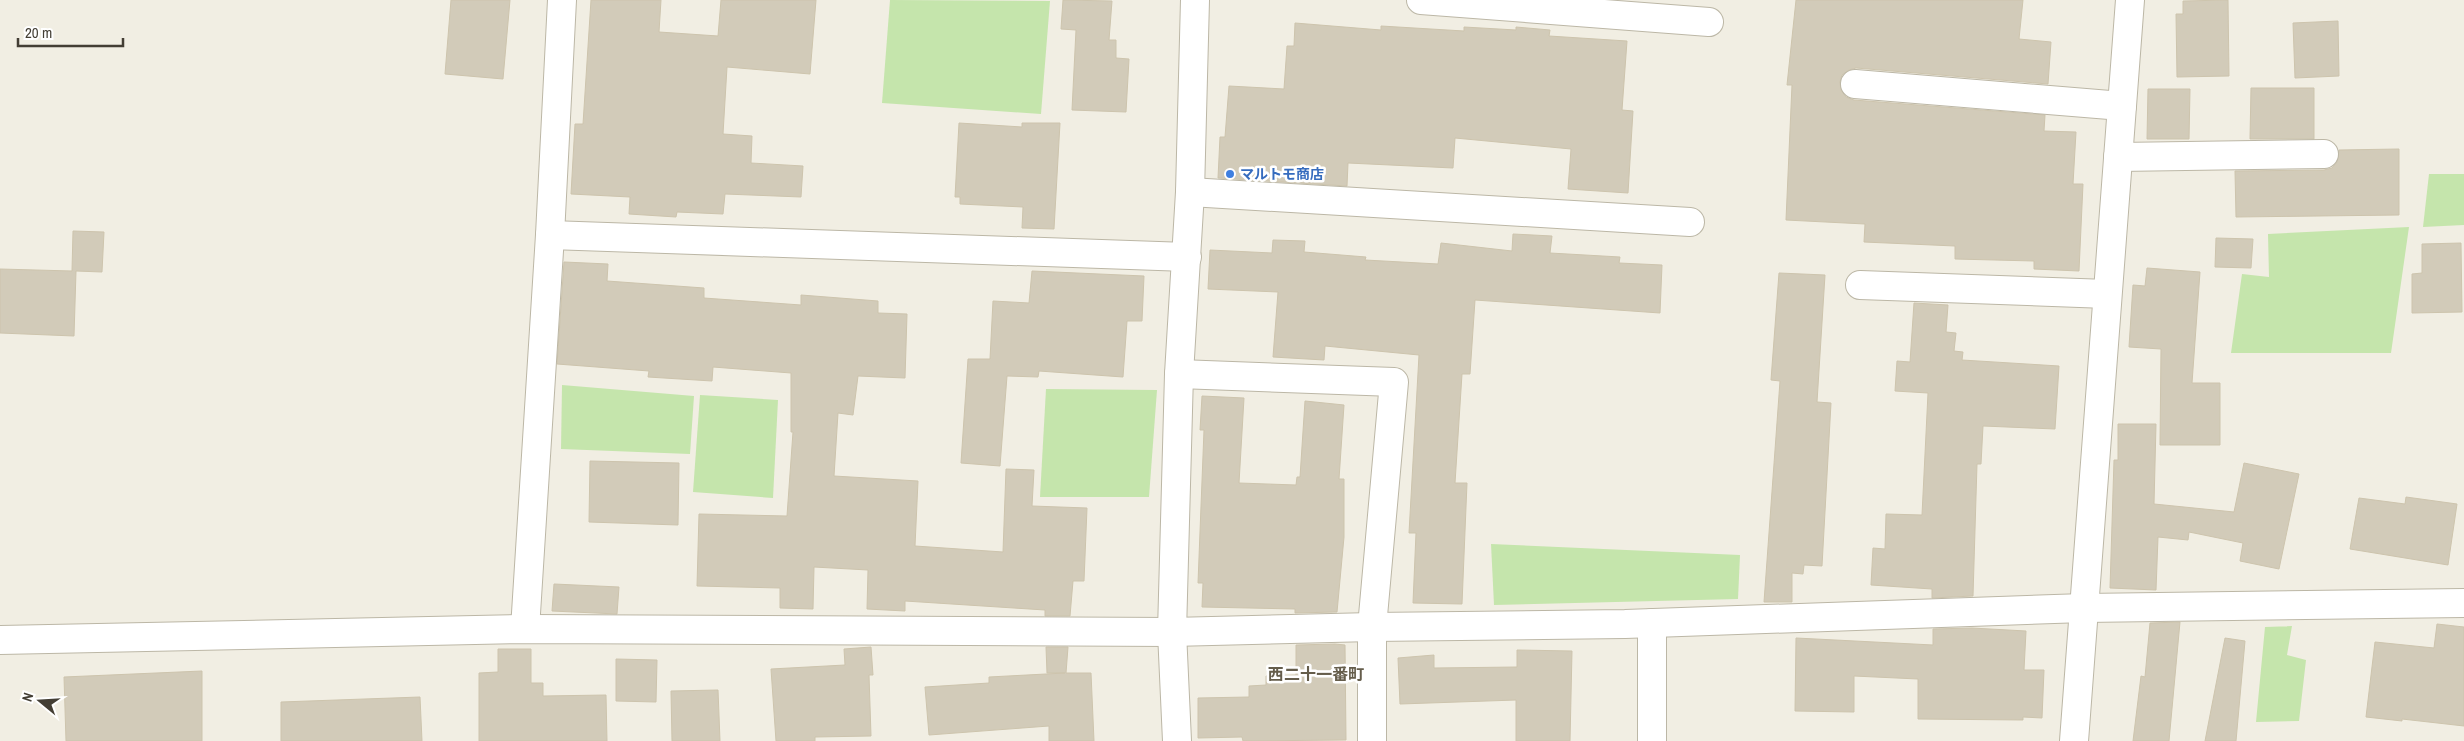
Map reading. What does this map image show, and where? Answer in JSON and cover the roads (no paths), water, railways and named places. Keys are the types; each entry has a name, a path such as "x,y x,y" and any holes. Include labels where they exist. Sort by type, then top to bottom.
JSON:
{"street":[{"path":"524,629 550,235 562,0"},
{"path":"1176,741 1172,632 1179,374 1190,192 1195,0"},
{"path":"1421,0 1708,22"},
{"path":"2074,741 2130,0"},
{"path":"1855,84 2122,106"},
{"path":"2118,157 2324,154"},
{"path":"1190,192 1690,222"},
{"path":"550,235 1187,257"},
{"path":"1860,285 2107,294"},
{"path":"1179,374 1394,382 1372,627 1372,741"},
{"path":"0,640 524,629 1172,632 1652,623 2084,608 2464,603"},
{"path":"1652,623 1652,741"}],"place":[{"name":"マルトモ商店","path":"1230,174"}],"district":[{"name":"西二十一番町","path":"1316,674"}]}
